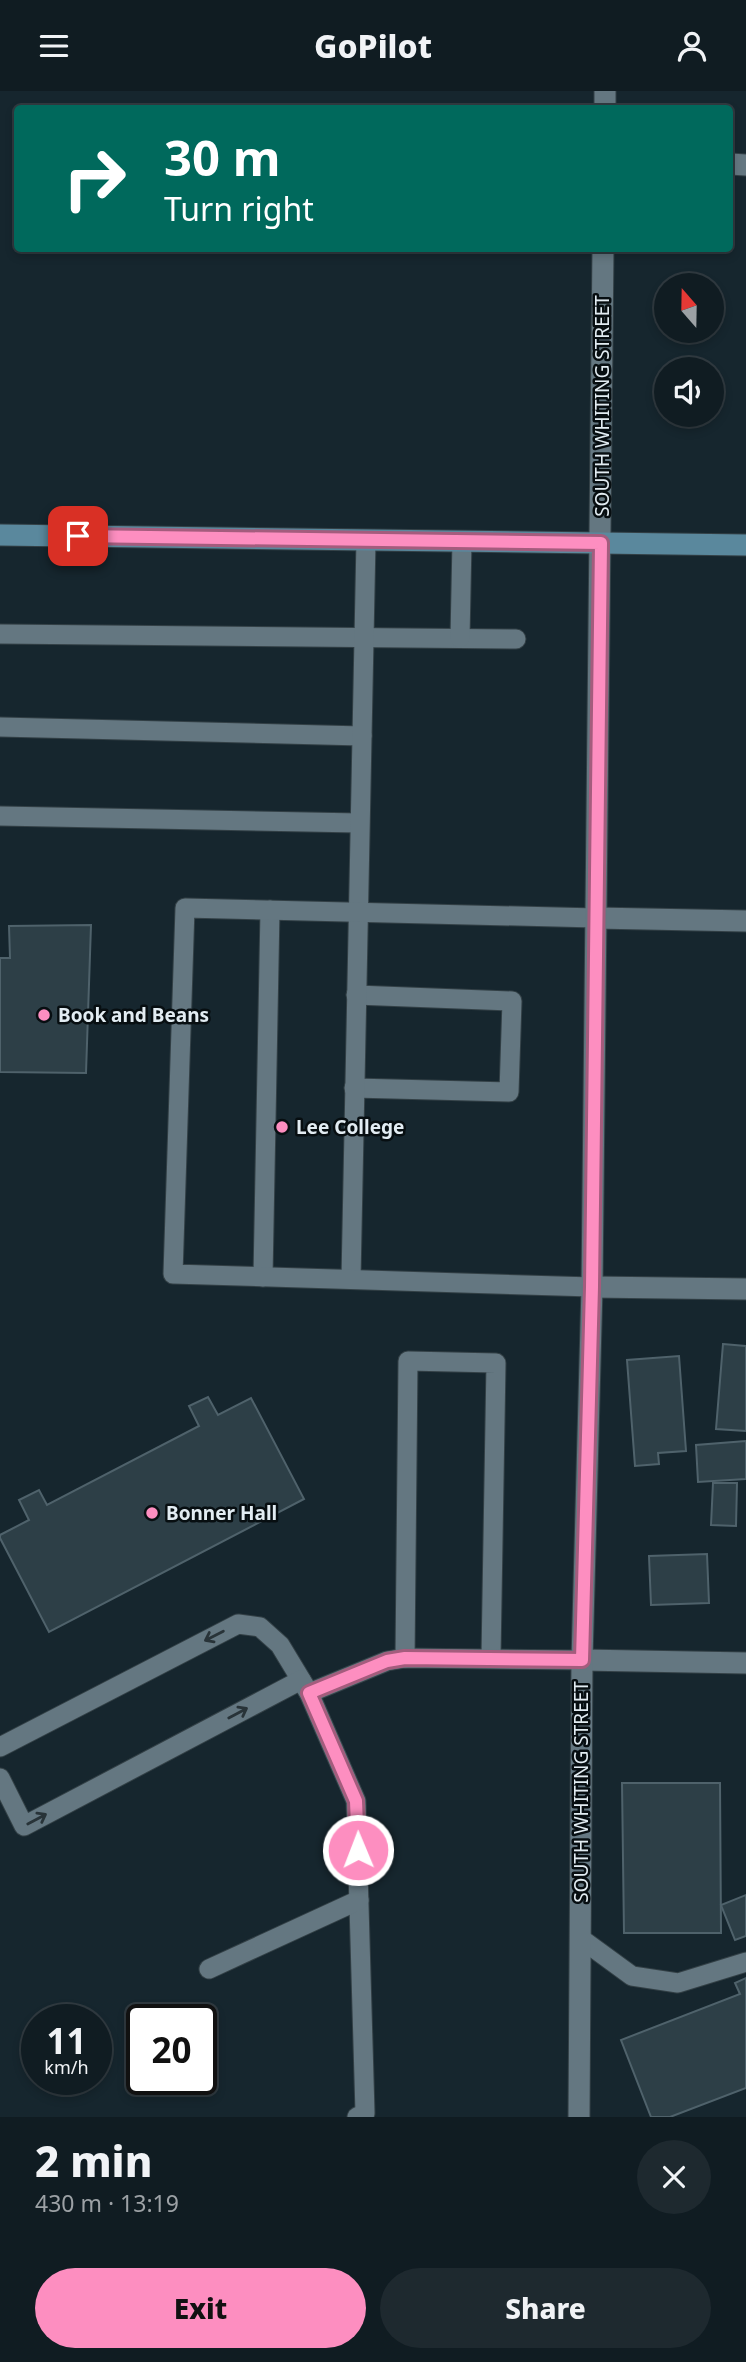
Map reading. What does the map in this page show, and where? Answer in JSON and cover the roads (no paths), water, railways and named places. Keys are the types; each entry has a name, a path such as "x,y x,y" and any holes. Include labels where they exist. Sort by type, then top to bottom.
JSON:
{"street":[{"name":"SOUTH WHITING STREET","path":"579,2117 582,1660 592,1287 603,252"},
{"path":"0,535 746,545"},
{"path":"596,918 746,921"},
{"path":"592,1287 746,1289"},
{"path":"582,1660 746,1663"}],"lane":[{"path":"351,1279 366,540"},
{"path":"460,638 463,541"},
{"path":"0,634 516,639"},
{"path":"0,727 362,736"},
{"path":"0,816 359,824"},
{"path":"592,1287 173,1274 185,908 596,918"},
{"path":"263,1277 270,910"},
{"path":"354,1088 509,1092 512,1001 356,995"},
{"path":"405,1658 408,1361 496,1363 491,1657"},
{"path":"0,1747 238,1624 260,1627 280,1645 305,1687 356,1801 365,2113 357,2117"},
{"path":"0,1778 24,1826 305,1687 387,1661 405,1658 491,1657 582,1660"},
{"path":"209,1969 359,1900"},
{"path":"580,1938 632,1976 678,1983 746,1962"}],"place":[{"name":"Book and Beans","path":"44,1015"},
{"name":"Lee College","path":"282,1127"},
{"name":"Bonner Hall","path":"152,1513"}]}
